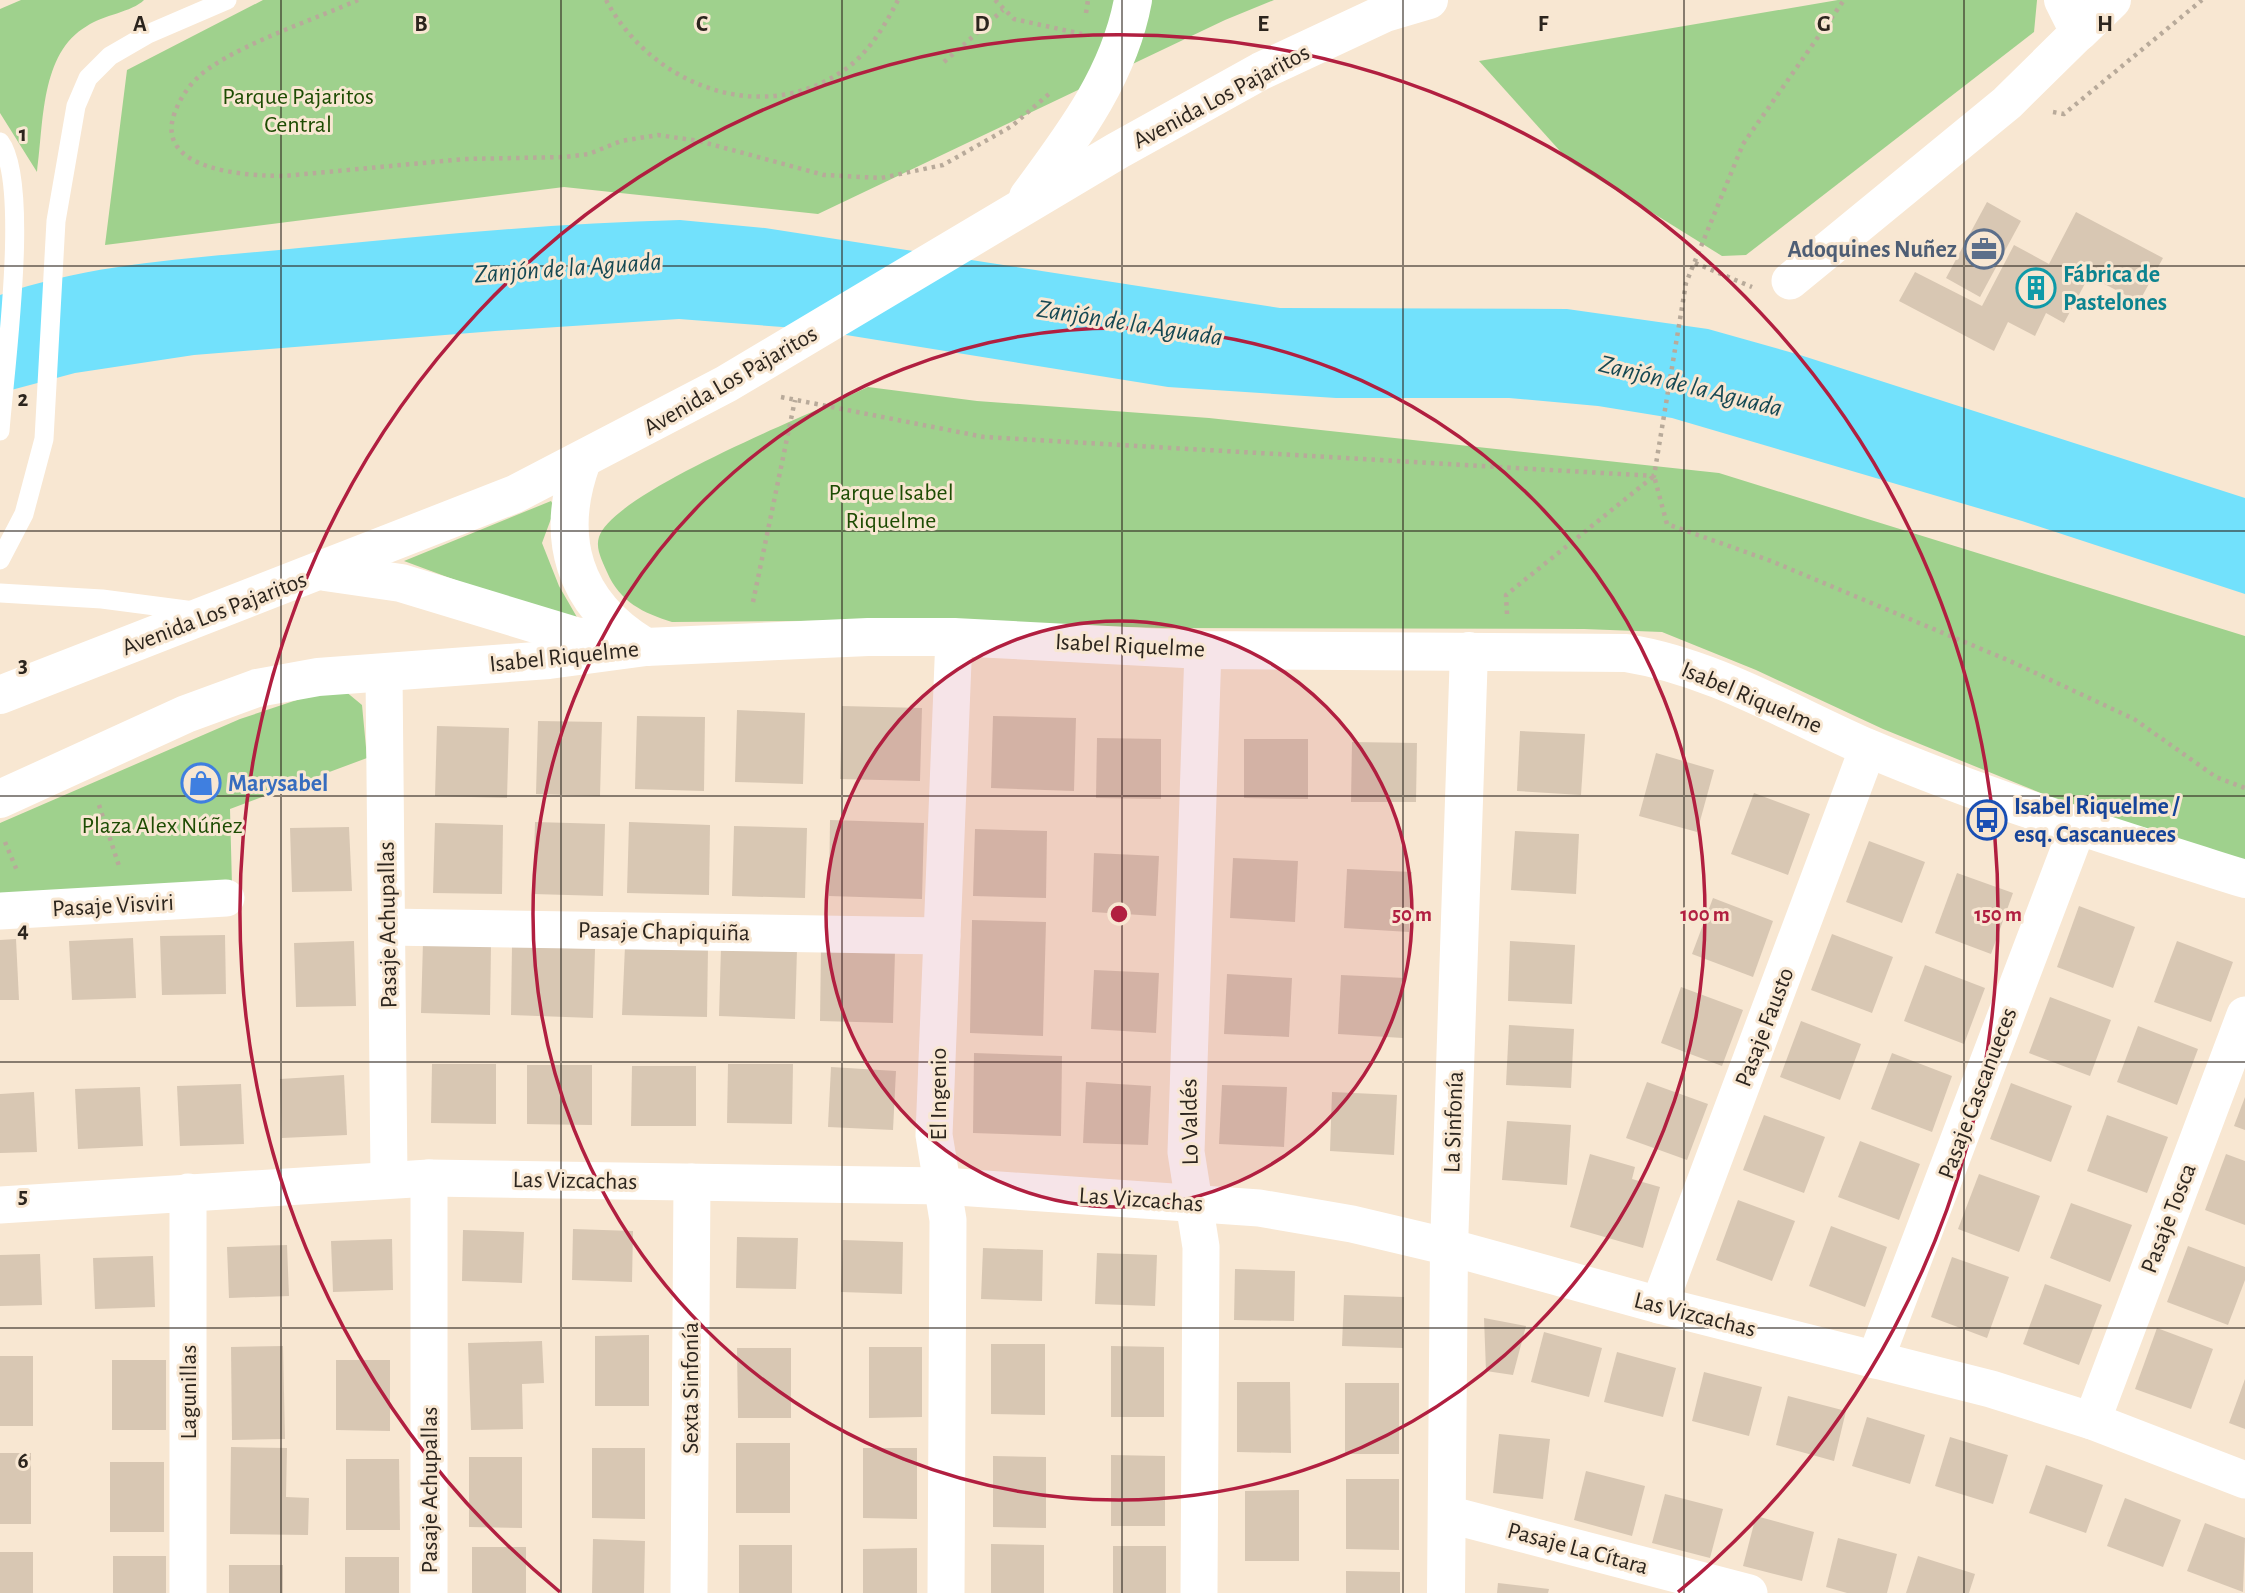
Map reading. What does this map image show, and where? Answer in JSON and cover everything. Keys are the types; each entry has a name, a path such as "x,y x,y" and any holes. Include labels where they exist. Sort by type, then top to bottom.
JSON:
{"street":[{"path":"1013,213 1067,144 1098,95 1122,43 1133,0"},
{"name":"Avenida Los Pajaritos","path":"0,695 515,494 726,384 1013,213 1261,71 1385,13 1429,0"},
{"path":"1790,281 2007,103 2071,16 2112,0"},
{"path":"582,461 569,503 573,559 594,603 609,621 646,647"},
{"path":"323,571 392,581 575,636 646,647"},
{"name":"Isabel Riquelme","path":"0,799 221,699 285,682 549,660 646,647 954,636 1203,650 1508,650 1626,653 1658,659 1718,678 1868,748 2078,826 2245,879"},
{"name":"El Ingenio","path":"946,1593 948,1220 934,1135 954,636"},
{"name":"Lo Valdés","path":"1199,1593 1200,1247 1186,1152 1203,650"},
{"name":"La Sinfonía","path":"1446,1593 1449,1247 1469,651"},
{"name":"Pasaje Achupallas","path":"384,673 389,1178"},
{"name":"Pasaje Fausto","path":"1659,1305 1868,748"},
{"name":"Pasaje Cascanueces","path":"1875,1360 2078,826"},
{"name":"Pasaje Visviri","path":"0,911 226,898"},
{"name":"Pasaje Chapiquiña","path":"387,927 942,936"},
{"name":"Pasaje Tosca","path":"2092,1421 2245,1015"},
{"name":"Las Vizcachas","path":"0,1206 389,1178 429,1178 943,1185 1259,1208 1352,1224 1449,1247 1659,1305 1991,1389 2092,1421 2245,1480"},
{"name":"Pasaje Achupallas","path":"429,1178 429,1593"},
{"name":"Sexta Sinfonía","path":"689,1593 692,1182"},
{"name":"Lagunillas","path":"188,1192 188,1593"},
{"name":"Pasaje La Cítara","path":"1447,1514 1749,1593"}],"lane":[{"path":"0,560 24,514 44,439 57,221 76,106 88,78 110,56 148,34 227,0"},
{"path":"0,142 10,167 14,241 0,431"},
{"path":"0,593 102,599 214,613"}],"path":[{"path":"358,0 209,68 184,95 171,123 175,142 182,153 192,160 224,171 284,176 465,159 565,157 589,154 640,137 679,136 824,176 881,178 943,165 1012,126 1053,90"},
{"path":"606,0 637,44 673,72 716,93 756,98 802,90 827,81 848,67 874,38 898,0"},
{"path":"995,0 1003,10 1024,23 1082,34"},
{"path":"1078,44 1088,0"},
{"path":"1844,0 1743,144 1686,283 1655,473 1667,524 1771,561 2010,662 2134,719 2216,777 2245,788"},
{"path":"2007,103 2064,114 2202,0"},
{"path":"944,62 1003,10"},
{"path":"1695,263 1754,288 1790,281"},
{"path":"726,384 984,437 1655,473"},
{"path":"745,644 795,400"},
{"path":"1508,650 1506,595 1655,473"},
{"path":"99,805 131,904"}],"green space":[{"path":"21,0 144,0 132,8 87,26 72,38 60,53 47,91 37,172 0,113 0,9"},
{"name":"Parque Pajaritos Central","path":"263,0 1274,0 1225,20 818,214 564,187 105,245 127,70"},
{"path":"1838,0 2037,0 2034,32 1746,255 1722,256 1569,161 1479,61"},
{"name":"Parque Isabel Riquelme","path":"868,387 977,401 1209,418 1719,473 2245,636 2245,862 2063,802 1883,729 1756,670 1662,632 1584,629 1161,628 891,620 672,622 633,605 619,591 607,572 598,546 599,537 613,518 640,498 720,454"},
{"path":"551,501 555,508 542,543 559,586 578,619 561,619 404,561"},
{"name":"Plaza Alex Núñez","path":"339,686 362,705 367,758 230,809 232,886 0,904 0,823 240,719"}],"water":[{"name":"Zanjón de la Aguada","path":"680,220 765,228 1280,308 1567,309 1708,329 1800,355 2245,498 2245,594 2022,521 1672,418 1598,406 1509,398 1336,398 1168,387 809,329 679,319 495,331 194,355 75,373 0,393 0,295 36,284 110,268 185,259 489,231"}],"building":[{"name":"Adoquines Nuñez","path":"1987,202 2021,221 1980,297 1946,278"},
{"name":"Fábrica de Pastelones","path":"2076,212 2163,258 2139,302 2089,276 2064,323 2046,313 2035,336 2008,322 1994,351 1899,301 1915,272 1982,306 2014,245 2049,264"},
{"path":"842,706 922,708 920,781 840,779"},
{"path":"737,710 805,713 803,784 735,782"},
{"path":"637,716 705,717 704,791 635,789"},
{"path":"993,716 1076,718 1074,791 991,788"},
{"path":"538,721 602,722 600,796 536,794"},
{"path":"437,726 509,728 507,798 435,796"},
{"path":"1520,731 1585,734 1581,795 1517,791"},
{"path":"1097,738 1161,739 1161,799 1096,798"},
{"path":"1244,739 1308,739 1308,799 1244,798"},
{"path":"1352,742 1417,743 1416,802 1351,802"},
{"path":"1656,753 1714,770 1697,832 1639,816"},
{"path":"1754,793 1810,814 1788,875 1731,854"},
{"path":"830,820 924,823 922,899 829,896"},
{"path":"535,822 605,824 603,896 533,894"},
{"path":"629,822 710,825 709,895 627,893"},
{"path":"435,823 503,825 502,894 433,893"},
{"path":"734,826 807,828 805,898 732,896"},
{"path":"349,827 352,891 292,892 290,828"},
{"path":"975,829 1047,831 1046,898 973,896"},
{"path":"1515,831 1579,834 1576,894 1511,890"},
{"path":"1869,841 1925,862 1902,923 1846,902"},
{"path":"1094,853 1159,856 1156,916 1092,912"},
{"path":"1233,858 1298,861 1295,922 1230,918"},
{"path":"1347,869 1412,872 1409,932 1344,928"},
{"path":"1957,873 2013,893 1991,954 1935,933"},
{"path":"1713,898 1773,921 1753,977 1692,954"},
{"path":"2079,906 2135,927 2113,988 2057,967"},
{"path":"972,920 1046,922 1043,1036 970,1033"},
{"path":"1832,934 1893,957 1872,1013 1811,990"},
{"path":"225,935 226,994 162,995 160,936"},
{"path":"133,938 136,998 72,1000 69,941"},
{"path":"16,939 19,1000 0,1000 0,940"},
{"path":"354,941 356,1006 296,1007 294,943"},
{"path":"1510,941 1575,945 1572,1004 1508,1001"},
{"path":"2177,941 2233,962 2211,1022 2154,1002"},
{"path":"423,942 491,945 490,1015 421,1013"},
{"path":"512,946 595,949 593,1018 511,1015"},
{"path":"625,946 708,948 707,1017 622,1015"},
{"path":"721,947 797,949 795,1019 719,1016"},
{"path":"821,949 895,951 893,1023 820,1021"},
{"path":"1925,965 1985,988 1964,1044 1904,1021"},
{"path":"1094,970 1159,973 1156,1033 1091,1029"},
{"path":"1227,974 1292,978 1289,1037 1224,1034"},
{"path":"1341,975 1405,978 1403,1038 1338,1034"},
{"path":"1681,987 1743,1010 1722,1066 1661,1043"},
{"path":"2050,997 2111,1020 2090,1076 2029,1053"},
{"path":"1801,1021 1861,1044 1840,1100 1780,1077"},
{"path":"1509,1025 1574,1029 1571,1088 1506,1085"},
{"path":"2138,1026 2198,1049 2177,1105 2117,1082"},
{"path":"974,1053 1062,1056 1061,1136 973,1133"},
{"path":"1892,1053 1952,1076 1932,1132 1871,1109"},
{"path":"432,1064 496,1064 496,1124 431,1123"},
{"path":"728,1064 793,1064 792,1124 727,1123"},
{"path":"527,1065 592,1065 592,1125 527,1124"},
{"path":"632,1066 696,1066 696,1126 631,1126"},
{"path":"831,1067 896,1071 893,1130 828,1127"},
{"path":"344,1075 347,1135 282,1138 280,1079"},
{"path":"1086,1082 1151,1086 1148,1145 1083,1143"},
{"path":"1647,1082 1708,1104 1687,1160 1626,1138"},
{"path":"2011,1083 2072,1106 2051,1162 1990,1139"},
{"path":"241,1084 244,1144 180,1146 177,1086"},
{"path":"1222,1085 1287,1087 1284,1147 1219,1144"},
{"path":"140,1087 143,1146 78,1149 75,1089"},
{"path":"34,1092 37,1152 0,1153 0,1094"},
{"path":"1332,1092 1397,1095 1394,1155 1330,1151"},
{"path":"2245,1097 2245,1130 2234,1126"},
{"path":"1764,1115 1825,1137 1804,1193 1743,1170"},
{"path":"2107,1115 2168,1137 2147,1193 2087,1171"},
{"path":"1507,1121 1571,1125 1567,1185 1502,1180"},
{"path":"1860,1141 1920,1164 1899,1220 1838,1197"},
{"path":"1590,1154 1635,1167 1632,1179 1660,1187 1643,1248 1570,1227"},
{"path":"2226,1154 2245,1161 2245,1225 2205,1210"},
{"path":"1979,1174 2040,1196 2019,1252 1958,1229"},
{"path":"1738,1200 1795,1221 1772,1281 1716,1260"},
{"path":"2071,1203 2132,1225 2110,1282 2050,1258"},
{"path":"1831,1226 1887,1247 1865,1307 1809,1286"},
{"path":"573,1229 633,1231 632,1282 572,1280"},
{"path":"463,1230 524,1232 522,1283 462,1281"},
{"path":"737,1237 798,1238 796,1289 736,1288"},
{"path":"392,1239 393,1290 333,1292 331,1241"},
{"path":"843,1240 903,1242 902,1294 841,1292"},
{"path":"287,1245 289,1296 229,1298 227,1247"},
{"path":"2188,1246 2245,1267 2245,1280 2228,1325 2167,1302"},
{"path":"983,1248 1043,1250 1042,1301 981,1299"},
{"path":"1097,1253 1157,1255 1155,1306 1095,1304"},
{"path":"40,1254 42,1305 0,1306 0,1255"},
{"path":"153,1256 155,1307 95,1309 93,1258"},
{"path":"1952,1257 2009,1277 1987,1338 1931,1317"},
{"path":"1235,1269 1295,1271 1294,1321 1234,1320"},
{"path":"2045,1284 2102,1305 2079,1365 2023,1344"},
{"path":"1344,1295 1404,1297 1403,1348 1342,1346"},
{"path":"1484,1318 1526,1326 1513,1375 1486,1371"},
{"path":"2157,1328 2213,1349 2191,1409 2135,1389"},
{"path":"1544,1332 1602,1348 1589,1397 1531,1382"},
{"path":"649,1335 649,1406 595,1406 595,1336"},
{"path":"542,1341 544,1383 522,1384 523,1429 471,1430 468,1343"},
{"path":"991,1344 1045,1344 1045,1415 991,1414"},
{"path":"283,1346 285,1439 232,1440 231,1347"},
{"path":"1111,1346 1164,1347 1164,1417 1111,1417"},
{"path":"869,1347 922,1347 922,1417 869,1418"},
{"path":"737,1348 791,1348 791,1418 738,1418"},
{"path":"1617,1352 1676,1368 1663,1417 1604,1402"},
{"path":"0,1356 33,1356 33,1426 0,1426"},
{"path":"112,1360 166,1360 166,1430 112,1430"},
{"path":"336,1360 390,1360 390,1431 336,1430"},
{"path":"1704,1372 1762,1387 1749,1436 1692,1421"},
{"path":"2245,1379 2245,1429 2229,1423"},
{"path":"1237,1382 1290,1382 1291,1453 1237,1452"},
{"path":"1345,1383 1399,1383 1399,1454 1345,1454"},
{"path":"1788,1396 1846,1411 1834,1461 1776,1445"},
{"path":"1867,1417 1925,1435 1910,1484 1852,1466"},
{"path":"1499,1434 1550,1439 1543,1499 1493,1493"},
{"path":"1950,1437 2008,1455 1993,1504 1935,1486"},
{"path":"736,1443 790,1443 790,1513 736,1513"},
{"path":"231,1447 287,1448 286,1497 309,1498 308,1535 230,1534"},
{"path":"592,1448 645,1448 645,1519 592,1518"},
{"path":"863,1448 917,1448 917,1519 863,1518"},
{"path":"0,1453 31,1453 31,1524 0,1524"},
{"path":"1111,1455 1165,1456 1165,1526 1111,1526"},
{"path":"993,1456 1046,1457 1046,1528 993,1527"},
{"path":"469,1457 522,1457 522,1528 469,1527"},
{"path":"346,1459 399,1459 400,1530 346,1530"},
{"path":"110,1462 164,1462 164,1532 110,1532"},
{"path":"2046,1465 2103,1485 2086,1533 2029,1513"},
{"path":"1586,1471 1645,1486 1632,1536 1574,1520"},
{"path":"1346,1479 1399,1479 1399,1550 1346,1549"},
{"path":"1299,1490 1299,1561 1245,1561 1245,1491"},
{"path":"1665,1494 1723,1509 1710,1558 1652,1543"},
{"path":"2125,1498 2181,1520 2163,1567 2107,1546"},
{"path":"1756,1516 1814,1532 1802,1581 1743,1566"},
{"path":"2205,1523 2245,1538 2243,1592 2187,1571"},
{"path":"1838,1538 1897,1554 1887,1593 1847,1593 1826,1587"},
{"path":"593,1539 645,1541 644,1593 592,1593"},
{"path":"991,1544 1044,1545 1044,1593 991,1593"},
{"path":"739,1545 792,1545 792,1593 739,1593"},
{"path":"1113,1546 1166,1546 1166,1593 1113,1593"},
{"path":"472,1547 526,1547 526,1593 472,1593"},
{"path":"917,1548 917,1593 863,1593 863,1549"},
{"path":"0,1552 33,1552 33,1593 0,1593"},
{"path":"113,1556 166,1556 166,1593 113,1593"},
{"path":"1918,1556 1975,1574 1969,1593 1906,1593"},
{"path":"345,1557 399,1557 399,1593 345,1593"},
{"path":"229,1565 283,1565 283,1593 229,1593"},
{"path":"1346,1571 1400,1572 1400,1593 1346,1593"},
{"path":"1498,1583 1549,1589 1548,1593 1497,1593"}],"place":[{"name":"Adoquines Nuñez","path":"1984,249"},
{"name":"Fábrica de Pastelones","path":"2036,288"},
{"name":"Marysabel","path":"201,783"},
{"name":"Isabel Riquelme / esq. Cascanueces","path":"1987,820"}]}
